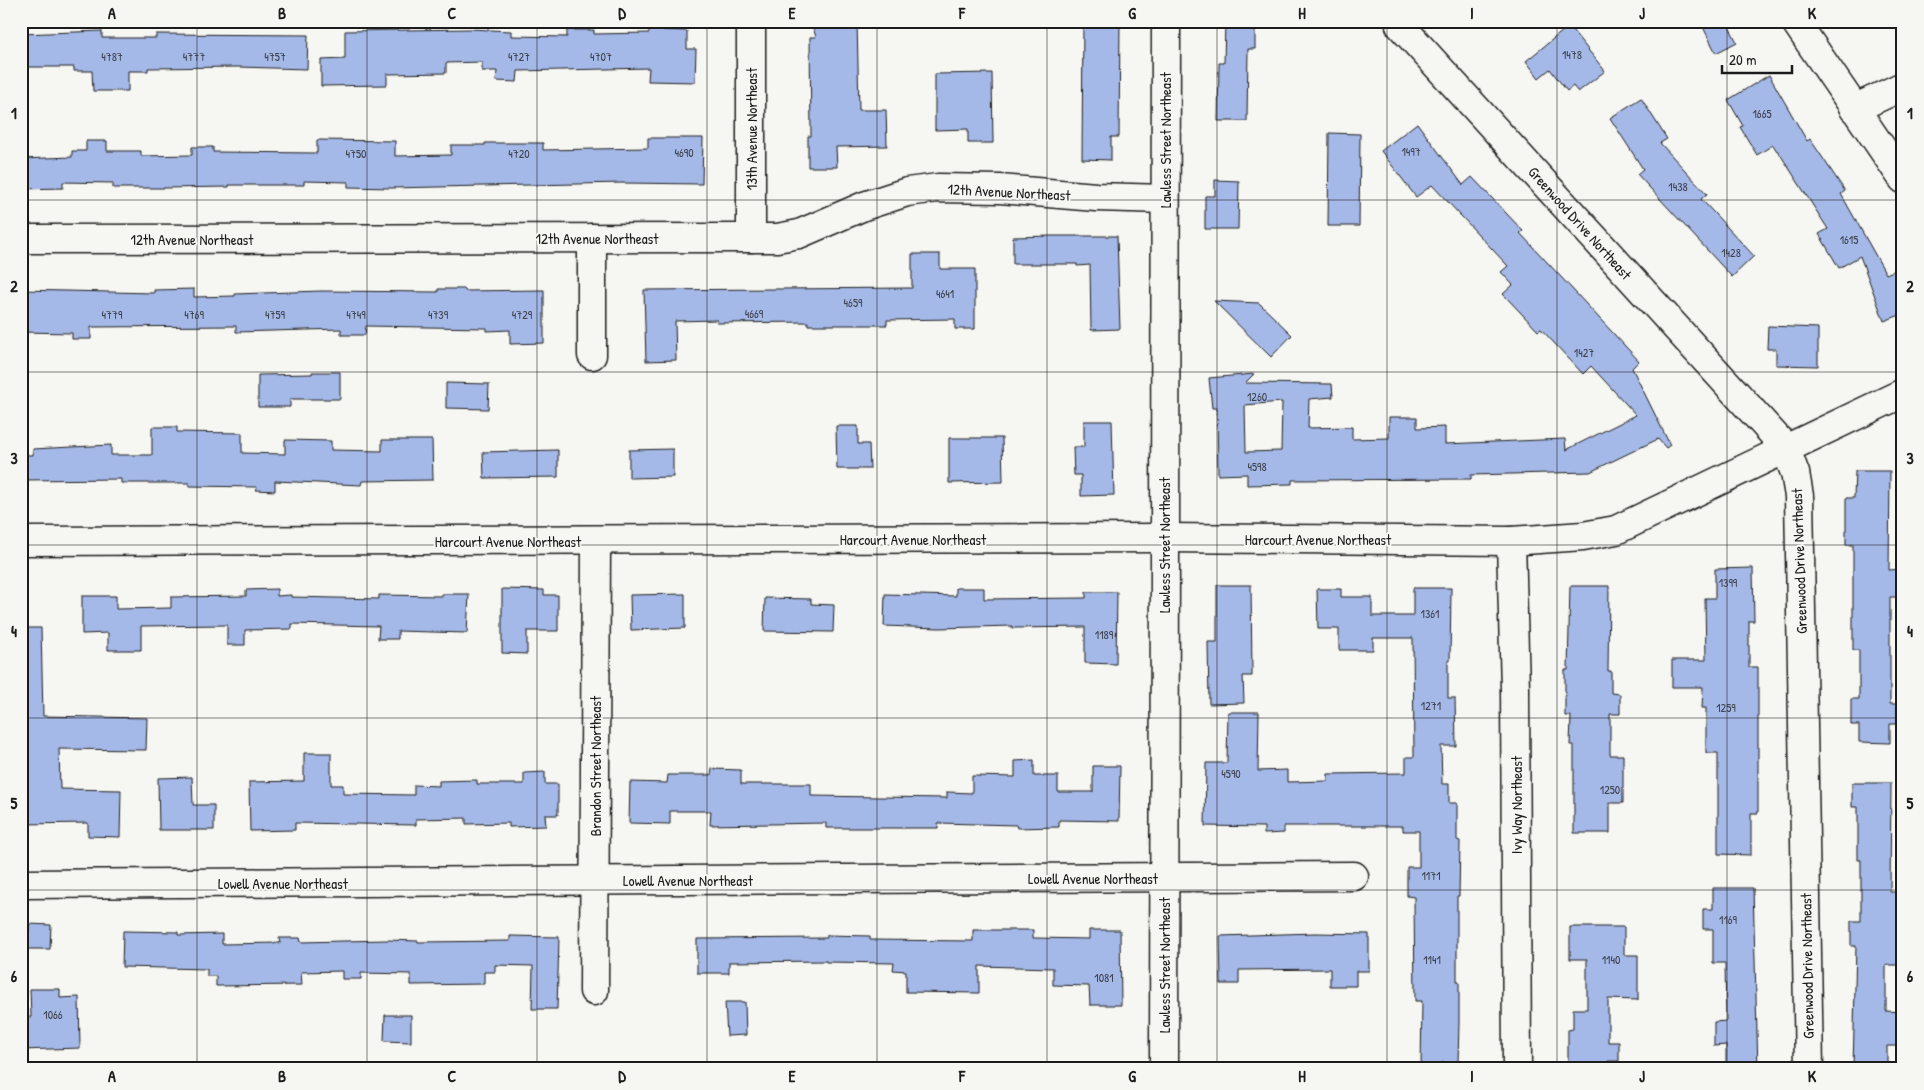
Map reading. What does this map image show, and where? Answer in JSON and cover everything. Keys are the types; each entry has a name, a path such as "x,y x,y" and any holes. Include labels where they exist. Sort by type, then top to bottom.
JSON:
{"street":[{"name":"13th Avenue Northeast","path":"751,21 751,238"},
{"name":"Lawless Street Northeast","path":"1164,1069 1166,21"},
{"path":"1795,21 1903,179"},
{"name":"Greenwood Drive Northeast","path":"1400,23 1785,448 1795,473 1799,496 1808,1069"},
{"path":"1854,109 1903,86"},
{"name":"12th Avenue Northeast","path":"21,239 777,238 799,234 864,206 907,192 938,188 1000,189 1096,197 1165,199"},
{"path":"592,238 592,355"},
{"name":"Harcourt Avenue Northeast","path":"21,541 596,541 1164,538 1511,541 1583,536 1616,530 1903,392"},
{"name":"Brandon Street Northeast","path":"594,992 596,541"},
{"name":"Ivy Way Northeast","path":"1511,541 1515,688 1517,1069"},
{"name":"Lowell Avenue Northeast","path":"21,884 1354,876"}],"building":[{"path":"811,21 857,21 859,110 886,110 887,146 836,147 837,167 808,167 808,136 811,136 810,37 816,37"},
{"path":"1083,21 1120,21 1119,137 1111,137 1111,160 1082,159"},
{"path":"1225,21 1255,21 1255,49 1248,49 1247,121 1218,121 1219,63 1224,63"},
{"path":"1700,21 1726,21 1737,42 1716,53"},
{"path":"1569,26 1605,71 1578,92 1573,86 1567,91 1550,69 1539,78 1526,61"},
{"path":"470,29 511,31 511,36 567,37 567,30 594,30 594,34 649,33 649,30 687,31 687,49 696,49 695,82 648,81 649,68 518,71 517,82 496,81 497,71 482,71 482,62 446,63 446,73 387,74 387,85 321,86 321,60 345,59 345,31"},
{"path":"102,31 102,38 156,38 156,34 308,35 307,69 238,67 148,68 148,71 128,71 128,91 93,91 92,71 74,71 74,67 21,67 21,34"},
{"path":"992,73 993,143 968,143 968,129 935,130 935,74"},
{"path":"1769,75 1807,141 1810,139 1845,191 1841,194 1886,274 1903,267 1903,314 1884,321 1860,256 1839,268 1819,234 1828,229 1778,151 1773,145 1757,155 1740,127 1743,126 1728,100"},
{"path":"1641,98 1667,139 1660,143 1707,194 1701,199 1754,256 1732,277 1637,174 1643,169 1610,118"},
{"path":"1417,123 1463,185 1472,177 1523,231 1520,233 1639,361 1632,368 1670,445 1666,448 1658,439 1590,472 1471,475 1471,479 1292,480 1292,484 1247,485 1247,474 1218,475 1217,408 1212,408 1209,378 1254,374 1245,383 1332,384 1333,397 1309,399 1308,428 1352,427 1352,439 1389,438 1389,417 1417,417 1417,428 1445,427 1445,444 1565,439 1566,450 1636,415 1591,366 1583,374 1541,329 1538,331 1503,294 1513,285 1501,272 1508,266 1432,185 1416,197 1381,151","holes":["1282,402 1281,451 1246,452 1245,405"]},
{"path":"1329,133 1360,134 1359,226 1328,226"},
{"path":"648,138 703,138 702,184 623,183 391,188 348,187 348,182 304,181 304,185 113,188 113,183 63,182 63,188 21,189 21,159 72,157 72,151 86,151 86,141 107,141 107,151 141,151 141,156 192,155 192,147 213,147 213,152 317,153 317,140 395,141 395,156 451,155 451,145 485,145 485,143 543,143 543,150 648,148"},
{"path":"1215,180 1239,181 1238,229 1205,229 1205,196 1215,196"},
{"path":"1117,236 1120,329 1091,330 1090,265 1013,264 1013,237"},
{"path":"912,254 940,254 940,269 975,269 975,329 955,329 955,319 887,320 887,325 808,325 808,322 717,323 717,320 675,321 676,360 646,361 644,290 912,288"},
{"path":"194,289 194,297 321,291 438,292 438,289 465,289 465,291 544,290 544,343 510,344 510,330 487,331 487,328 366,326 365,335 341,335 341,329 236,332 236,326 91,327 91,339 72,339 72,333 21,332 21,290 154,293 154,290"},
{"path":"1214,301 1259,303 1292,335 1271,357"},
{"path":"1768,326 1818,328 1818,366 1776,365 1776,349 1767,349"},
{"path":"312,372 340,372 340,399 290,399 290,407 258,407 258,375 312,374"},
{"path":"446,383 489,384 488,409 446,408"},
{"path":"1084,421 1112,421 1114,495 1081,496 1081,475 1074,475 1073,447 1084,447"},
{"path":"836,426 858,426 858,444 869,444 870,469 837,469"},
{"path":"152,427 177,427 177,432 242,433 242,453 285,454 285,440 331,441 331,450 382,451 382,440 432,440 433,480 362,481 361,485 275,481 275,491 256,490 257,487 189,486 189,483 121,483 121,479 21,480 21,455 33,455 33,449 111,445 111,455 152,455"},
{"path":"949,438 1002,438 1003,482 949,483"},
{"path":"673,449 673,477 629,478 629,450"},
{"path":"558,450 558,477 484,478 483,452"},
{"path":"1855,471 1890,471 1889,570 1903,569 1903,597 1890,597 1890,704 1897,704 1897,724 1890,724 1890,743 1859,742 1859,725 1851,725 1851,699 1859,699 1859,650 1853,650 1853,545 1846,545 1846,498 1854,498"},
{"path":"1753,568 1754,621 1749,621 1749,667 1758,667 1758,813 1751,813 1751,855 1718,854 1718,753 1706,753 1706,708 1702,708 1703,687 1672,687 1672,660 1706,660 1705,598 1715,598 1715,569"},
{"path":"1217,585 1251,585 1252,676 1243,676 1244,703 1209,704 1208,642 1217,642"},
{"path":"1570,586 1609,586 1608,671 1611,671 1611,693 1620,694 1620,714 1610,714 1610,755 1623,755 1623,803 1610,803 1610,833 1574,833 1574,745 1570,745 1571,716 1565,716 1565,670 1568,670"},
{"path":"956,588 984,588 984,599 1086,598 1086,592 1117,592 1116,664 1085,663 1085,627 939,628 884,626 885,594 956,596"},
{"path":"1413,588 1451,588 1448,698 1455,698 1456,746 1441,746 1442,784 1449,784 1449,803 1457,803 1457,840 1460,841 1459,896 1457,896 1459,1022 1458,1063 1441,1063 1441,1069 1421,1069 1422,1001 1415,1001 1414,897 1407,896 1407,867 1419,867 1419,831 1403,831 1403,826 1284,826 1284,833 1264,834 1264,827 1205,826 1206,763 1227,763 1228,712 1259,712 1258,771 1287,770 1287,782 1328,781 1328,774 1406,773 1406,757 1414,757 1413,638 1373,638 1373,650 1339,650 1339,629 1318,629 1317,589 1341,589 1341,597 1372,597 1372,616 1413,616"},
{"path":"277,589 277,596 291,595 291,597 379,599 379,595 442,596 442,594 469,594 467,633 398,631 398,639 378,639 379,626 292,624 292,629 245,630 245,645 227,645 227,625 141,626 141,650 108,650 108,633 82,634 82,596 116,596 116,609 171,608 171,597 246,596 246,590"},
{"path":"502,589 544,590 544,595 558,595 558,631 527,631 527,654 502,653"},
{"path":"685,594 685,628 631,630 630,595"},
{"path":"765,598 811,599 811,604 834,605 833,632 764,631"},
{"path":"21,628 41,628 43,716 147,718 146,750 59,749 60,789 121,790 120,837 88,836 88,823 23,824"},
{"path":"304,753 331,753 331,785 343,785 343,794 414,795 414,785 439,786 439,781 477,780 477,784 524,784 524,773 545,772 545,784 558,784 558,815 545,815 546,826 509,827 509,823 466,824 466,818 416,819 416,825 295,823 295,830 250,831 249,782 304,781"},
{"path":"1034,760 1034,776 1058,776 1058,792 1093,792 1093,766 1120,766 1119,821 1059,820 1059,827 1017,828 1016,825 938,823 938,828 826,828 826,823 710,825 711,811 670,811 670,824 629,823 630,782 667,783 668,775 711,775 712,769 741,770 741,784 811,784 811,796 947,798 947,792 972,793 972,776 1015,777 1015,761"},
{"path":"192,777 193,805 214,805 214,830 159,830 158,778"},
{"path":"1852,783 1891,783 1890,892 1903,892 1903,965 1886,965 1886,1011 1902,1012 1901,1046 1887,1046 1887,1069 1853,1069 1856,946 1851,946 1851,921 1861,921 1861,860 1858,860 1858,807 1852,807"},
{"path":"1713,888 1753,888 1758,1069 1726,1069 1726,1045 1714,1046 1714,1022 1726,1021 1725,963 1713,963 1713,929 1703,929 1703,909 1713,909"},
{"path":"29,924 51,925 50,949 21,949 21,931 29,931"},
{"path":"1570,927 1624,927 1624,955 1638,955 1638,1000 1608,999 1608,1042 1619,1042 1619,1061 1608,1061 1608,1069 1574,1069 1574,1063 1568,1063 1568,1030 1573,1029 1573,1009 1587,1009 1587,959 1570,959"},
{"path":"973,930 1033,930 1033,938 1089,939 1089,930 1120,930 1121,1005 1090,1005 1089,986 1053,985 1053,968 979,966 979,993 906,992 906,971 893,970 894,963 826,961 729,962 729,973 697,973 697,939 827,938 827,935 870,936 870,940 973,941"},
{"path":"123,931 178,932 178,935 222,934 222,944 280,943 279,938 300,938 301,942 387,940 418,942 510,941 510,936 559,937 557,1009 532,1009 533,966 495,965 495,972 484,972 484,984 411,985 411,974 361,973 361,979 342,979 342,971 301,972 302,985 216,986 216,976 207,976 207,969 122,967"},
{"path":"1315,933 1369,934 1369,971 1356,971 1356,986 1330,986 1330,969 1239,970 1239,984 1221,984 1220,936"},
{"path":"30,989 60,989 60,998 79,997 80,1048 21,1050 21,1017 31,1017"},
{"path":"725,1002 745,1002 746,1035 727,1036"},
{"path":"385,1015 411,1015 411,1042 384,1041"}]}
